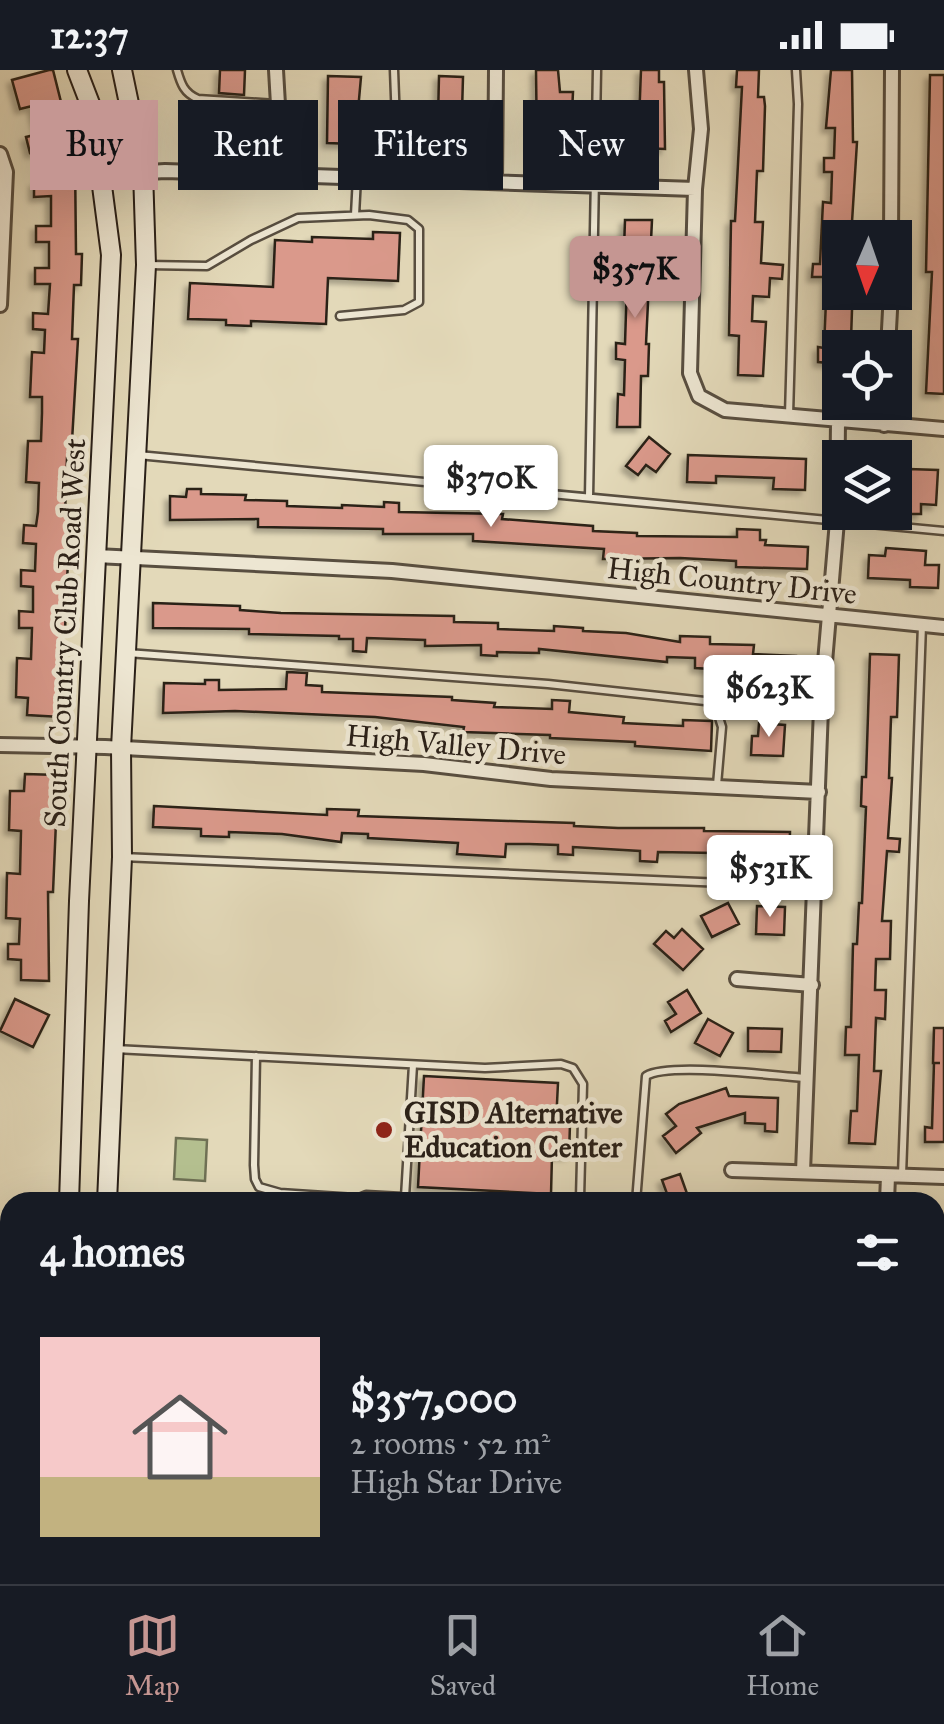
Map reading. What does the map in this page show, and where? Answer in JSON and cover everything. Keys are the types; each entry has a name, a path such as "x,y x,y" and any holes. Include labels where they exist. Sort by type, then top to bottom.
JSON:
{"street":[{"name":"South Country Club Road West","path":"78,70 89,100"},
{"name":"South Country Club Road West","path":"122,70 128,100"},
{"path":"276,70 278,100"},
{"path":"495,100 496,70"},
{"path":"696,70 701,129 690,372 699,396 716,407 944,429"},
{"path":"891,220 892,70"},
{"path":"0,154 0,305"},
{"path":"659,187 696,188"},
{"name":"South Country Club Road West","path":"69,1192 111,255 103,190"},
{"name":"South Country Club Road West","path":"107,1192 122,857 121,748 146,265 144,190"},
{"path":"884,420 884,426"},
{"path":"838,421 838,440"},
{"path":"803,1172 821,709 836,530"},
{"name":"High Country Drive","path":"96,556 392,572 944,627"},
{"name":"High Valley Drive","path":"0,745 424,764 551,779 819,792"},
{"path":"737,979 812,984"},
{"path":"732,1170 944,1177"},
{"path":"890,1192 895,1176"}],"lane":[{"path":"177,70 182,86 198,100"},
{"path":"394,70 395,100"},
{"path":"597,70 597,100"},
{"path":"788,416 796,70"},
{"path":"355,216 356,190"},
{"path":"589,497 597,190"},
{"path":"146,265 207,266 298,218 355,216 408,220 420,230 419,302 404,310 340,316"},
{"path":"136,455 822,520"},
{"path":"912,528 944,531"},
{"path":"895,1176 922,625"},
{"path":"126,654 548,684 714,702 722,727 716,786"},
{"path":"122,857 815,887"},
{"path":"114,1049 485,1068 561,1064 573,1068 583,1084 580,1192"},
{"path":"256,1056 254,1179 259,1188 276,1192"},
{"path":"405,1192 413,1065"},
{"path":"637,1192 646,1076 654,1071 691,1071 808,1078"}],"green space":[{"path":"176,1138 207,1140 205,1181 174,1179"}],"building":[{"path":"53,70 60,100 30,100 30,106 20,109 12,80"},
{"path":"220,70 245,70 244,95 219,93"},
{"path":"536,70 558,70 560,92 573,92 573,100 536,100"},
{"path":"641,70 659,70 659,82 664,82 665,149 659,149 659,100 640,100"},
{"path":"737,70 759,70 758,97 764,97 765,106 763,171 757,171 755,222 763,222 761,263 783,265 782,279 770,278 769,297 753,296 752,321 766,322 763,376 738,375 739,336 729,335 731,221 735,221 742,87 736,87"},
{"path":"831,70 852,70 853,142 857,142 852,220 822,220 823,202 831,203 832,172 824,172 824,158 834,158 835,128 826,128"},
{"path":"930,75 944,75 944,394 926,393 932,272 926,272"},
{"path":"328,76 361,77 359,100 338,100 338,143 327,143"},
{"path":"439,76 463,77 462,100 438,100"},
{"path":"34,190 75,190 76,254 82,254 81,285 74,285 72,339 78,339 71,458 67,458 65,513 70,513 65,630 61,629 61,717 27,715 28,698 16,697 17,658 31,659 32,628 19,628 19,611 33,612 33,587 21,586 21,570 35,571 36,544 23,543 24,525 36,526 38,512 39,483 26,482 28,441 41,441 42,397 30,397 32,352 44,353 45,330 33,329 33,313 48,314 50,284 35,284 35,268 49,268 49,242 36,242 36,226 51,226 51,196 34,197"},
{"path":"625,220 652,220 648,376 641,376 640,427 617,427 618,394 624,395 625,360 616,359 616,343 625,344"},
{"path":"822,223 822,277 812,277 813,264 820,264"},
{"path":"373,232 400,233 398,281 328,278 326,324 251,321 251,326 226,325 226,320 188,319 190,283 273,287 275,240 373,239"},
{"path":"826,310 852,310 851,330 825,330"},
{"path":"649,437 670,454 656,472 646,465 638,475 626,466"},
{"path":"688,455 806,459 805,490 773,489 774,478 716,476 716,483 687,482"},
{"path":"912,469 938,470 936,505 921,504 921,514 912,514"},
{"path":"187,489 201,489 201,494 246,495 245,500 287,501 287,506 384,507 384,502 399,503 399,512 503,514 502,519 593,526 593,531 637,536 737,537 737,529 760,530 760,540 766,540 765,545 808,547 807,569 736,567 736,561 680,558 603,559 604,549 473,541 473,534 258,527 258,519 170,520 170,496 186,497"},
{"path":"886,548 926,551 925,565 939,565 938,588 910,587 910,580 868,578 869,555 885,556"},
{"path":"153,603 240,606 240,610 281,613 454,616 454,622 498,623 498,629 583,628 680,642 680,636 710,637 710,644 754,645 753,654 796,656 795,679 763,678 763,672 695,668 695,658 667,657 667,662 539,649 539,653 497,652 497,656 481,655 481,645 425,646 425,640 367,638 366,652 353,651 353,639 339,636 249,634 249,629 153,628"},
{"path":"870,654 899,655 897,717 891,717 888,838 900,839 899,852 887,851 882,921 891,921 890,959 876,959 875,990 886,990 885,1019 876,1018 874,1071 881,1071 875,1144 849,1143 851,1111 857,1111 859,1055 845,1055 846,1027 851,1027 853,944 857,944 862,903 866,807 861,806 862,777 866,777"},
{"path":"287,672 307,673 306,685 322,686 322,692 452,697 495,703 494,707 552,709 552,700 570,701 569,712 624,717 623,723 683,726 683,720 712,721 711,751 550,735 463,732 464,727 375,717 235,711 163,713 164,683 205,684 205,680 219,680 219,690 286,689"},
{"path":"759,723 785,725 783,756 751,755 752,736 758,736"},
{"path":"25,774 58,775 53,892 48,892 49,981 21,980 21,960 8,959 8,944 19,944 20,919 6,918 7,873 20,874 21,831 9,830 10,791 24,791"},
{"path":"154,806 327,815 327,809 359,810 358,816 790,832 789,864 773,863 774,854 658,852 657,862 640,861 640,851 573,847 573,855 558,854 558,845 529,844 506,844 505,857 457,854 458,843 368,838 368,834 342,833 341,842 282,834 229,832 229,837 201,836 201,829 153,827"},
{"path":"728,903 739,924 712,937 701,916"},
{"path":"757,906 785,907 784,935 756,934"},
{"path":"682,929 703,949 683,970 654,944 666,931 674,938"},
{"path":"687,990 701,1013 671,1032 665,1021 676,1014 668,1002"},
{"path":"15,999 49,1015 33,1047 0,1031"},
{"path":"708,1019 733,1033 720,1056 695,1043"},
{"path":"748,1028 782,1029 781,1052 748,1051"},
{"path":"934,1028 944,1028 944,1142 925,1142 925,1127 932,1128"},
{"path":"424,1076 558,1083 556,1123 570,1124 569,1155 552,1155 551,1192 418,1187"},
{"path":"726,1088 729,1096 778,1098 777,1132 765,1131 765,1124 745,1123 745,1113 697,1128 701,1133 676,1153 663,1136 676,1126 666,1114 679,1104"},
{"path":"680,1174 686,1192 666,1192 662,1180"}],"place":[{"name":"GISD Alternative Education Center","path":"384,1130"}]}
